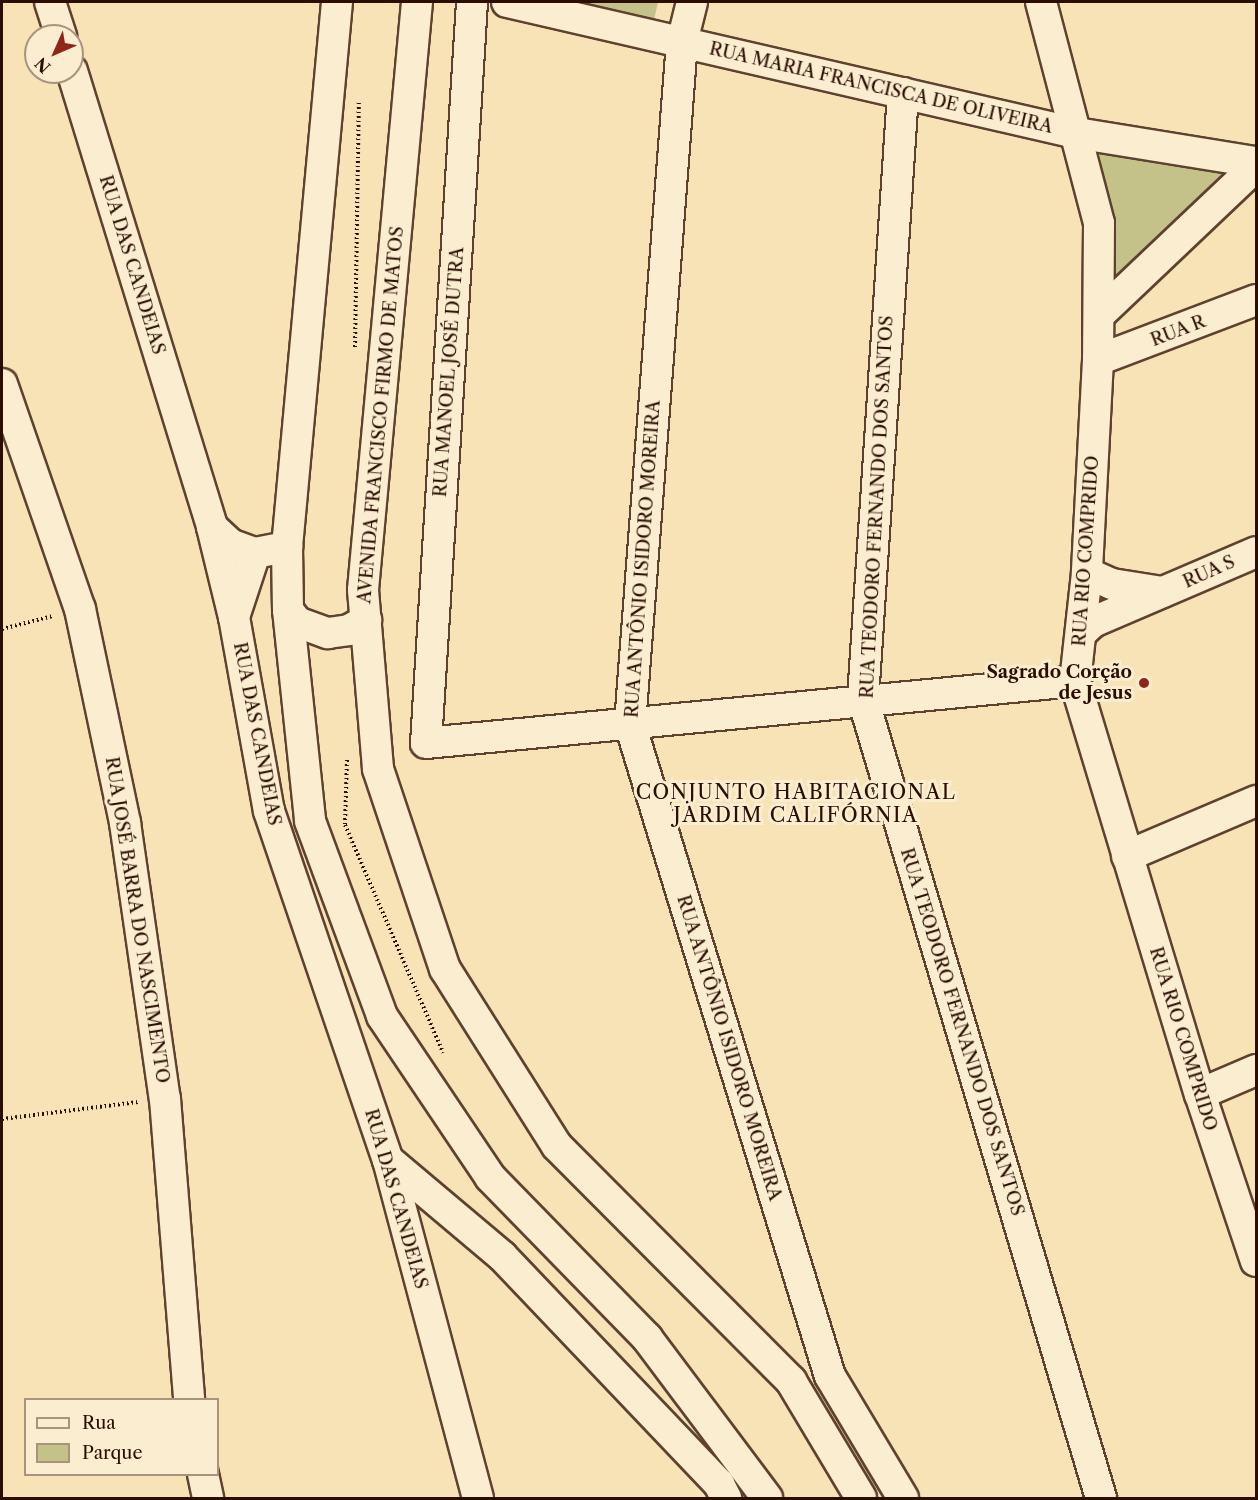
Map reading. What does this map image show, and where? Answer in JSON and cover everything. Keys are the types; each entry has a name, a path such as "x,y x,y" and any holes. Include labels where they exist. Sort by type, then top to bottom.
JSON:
{"street":[{"path":"50,2 57,24"},
{"path":"337,2 287,547 288,610 310,821 382,1016 490,1177 647,1338 767,1498"},
{"name":"AVENIDA FRANCISCO FIRMO DE MATOS","path":"417,2 363,590 378,769 445,969 557,1146 791,1381 861,1498"},
{"name":"RUA MANOEL JOSÉ DUTRA","path":"472,2 426,743 630,724"},
{"name":"RUA MARIA FRANCISCA DE OLIVEIRA","path":"507,2 1076,133 1257,164"},
{"name":"RUA ANTÔNIO ISIDORO MOREIRA","path":"692,2 682,42 630,724 830,1376 903,1498"},
{"name":"RUA RIO COMPRIDO","path":"1041,2 1099,223 1098,360 1087,573 1075,681 1126,856 1200,1094 1257,1261"},
{"name":"RUA DAS CANDEIAS","path":"76,84 212,527 234,617 269,812 388,1160 478,1498"},
{"name":"RUA TEODORO FERNANDO DOS SANTOS","path":"903,93 863,699 1101,1498"},
{"path":"1099,315 1257,164"},
{"name":"RUA R","path":"1098,360 1257,300"},
{"name":"RUA JOSÉ BARRA DO NASCIMENTO","path":"2,384 80,609 125,822 165,1099 189,1398"},
{"path":"212,527 230,544 255,554 287,547"},
{"name":"RUA S","path":"1082,632 1093,622 1257,552"},
{"path":"234,617 255,554"},
{"name":"RUA S","path":"1087,573 1112,584 1162,592"},
{"path":"288,610 297,622 328,633 356,628 366,620"},
{"path":"630,724 863,699 1075,681"},
{"path":"1126,856 1257,801"},
{"path":"1200,1094 1257,1070"},
{"path":"388,1160 502,1256 719,1484 726,1498"},
{"path":"203,1476 208,1498"}],"path":[{"path":"355,349 359,97"},
{"path":"2,629 80,609"},
{"path":"347,756 345,825 447,1063"},
{"path":"2,1119 165,1099"}],"green space":[{"path":"578,2 658,2 654,20"},
{"path":"1097,145 1245,178 1106,300 1113,214"}],"place":[{"name":"Sagrado Corção de Jesus","path":"1144,683"}],"district":[{"name":"CONJUNTO HABITACIONAL JARDIM CALIFÓRNIA","path":"796,804"}]}
